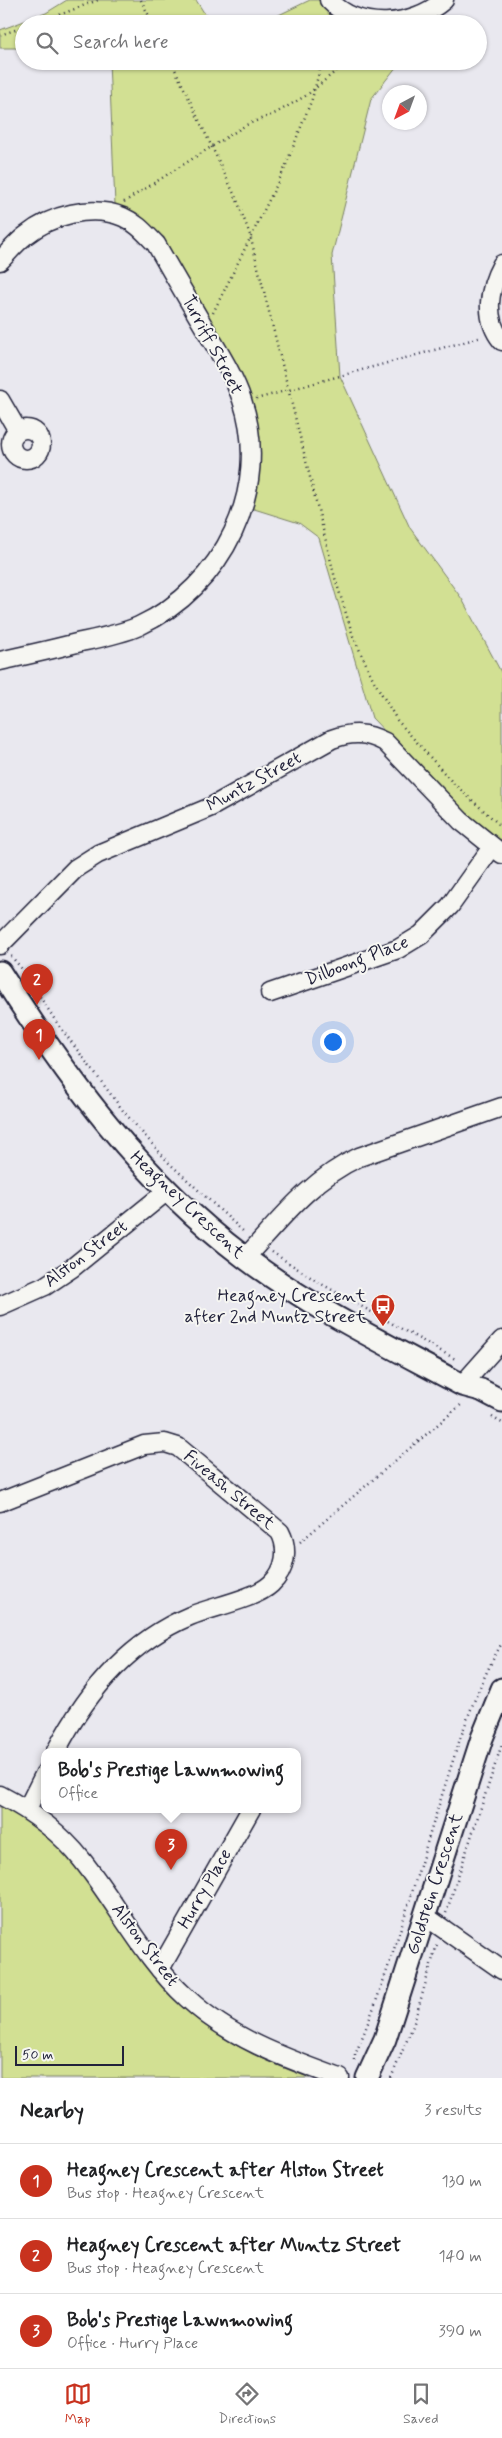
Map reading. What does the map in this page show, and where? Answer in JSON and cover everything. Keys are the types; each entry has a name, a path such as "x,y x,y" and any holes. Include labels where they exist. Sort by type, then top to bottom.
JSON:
{"street":[{"path":"329,0 351,15"},
{"path":"422,15 444,0"},
{"name":"Turriff Street","path":"0,261 24,237 56,218 80,212 95,212 124,217 142,229 156,244 231,374 243,403 250,441 250,472 246,496 239,519 225,549 205,577 166,611 138,627 0,662"},
{"path":"499,336 492,321 490,303 493,284 502,264"},
{"path":"0,400 18,431"},
{"name":"Muntz Street","path":"1,945 76,868 98,854 211,807 332,739 348,733 372,735 386,742 461,821 497,851"},
{"name":"Dilboong Place","path":"270,993 398,949 421,935 450,906 497,851"},
{"name":"Heagney Crescent","path":"0,972 33,1025 80,1091 125,1146 167,1191 205,1226 251,1251 304,1298 467,1386 481,1390 502,1401"},
{"path":"251,1251 316,1182 336,1168 359,1157 502,1107"},
{"name":"Alston Street","path":"0,1306 30,1294 51,1282 167,1191"},
{"path":"467,1386 502,1340"},
{"name":"Heagney Crescent","path":"467,1386 476,1400 502,1416"},
{"name":"Fiveash Street","path":"0,1502 144,1444 165,1443 178,1447 280,1532 286,1548 286,1555 280,1574 271,1584 259,1592 189,1617 158,1632 130,1653 104,1677 82,1705 58,1748"},
{"name":"Goldstein Crescent","path":"361,2072 385,2040 425,1916 500,1699"},
{"path":"27,1809 41,1781"},
{"name":"Alston Street","path":"0,1794 27,1809 56,1832 82,1859 160,1969 194,2004 216,2022 250,2043 286,2059 340,2078"},
{"name":"Hurry Place","path":"160,1969 249,1813"},
{"path":"425,1916 502,1970"}],"path":[{"path":"59,15 97,0 104,0"},
{"path":"136,0 141,0 148,15"},
{"path":"0,35 15,31"},
{"path":"175,70 237,200 250,236 343,606 353,636 374,681 397,720 415,742 476,806 502,827"},
{"path":"201,322 217,308 250,236 284,170 316,88 320,70"},
{"path":"128,198 246,125 276,113 316,88 337,70"},
{"path":"243,403 481,338 499,336"},
{"path":"1,945 22,969 57,1023 124,1112 251,1251 318,1282 447,1354 467,1386 302,1541 286,1548"},
{"path":"361,2072 355,2055 372,2010 459,1741 480,1686 502,1643"}],"green space":[{"path":"67,0 196,0 205,15 41,15"},
{"path":"310,0 329,0 359,15 279,15"},
{"path":"15,24 15,48 0,48 0,30"},
{"path":"109,70 394,70 371,99 332,255 340,376 410,528 462,599 502,674 502,844 459,809 372,718 319,538 299,523 251,508 255,422 141,220 115,205"},
{"path":"0,1806 28,1821 52,1841 73,1863 145,1966 180,2006 197,2020 232,2043 270,2062 310,2078 0,2078"}],"place":[{"name":"Heagney Crescent after Muntz Street","path":"37,1005"},
{"name":"Heagney Crescent after Alston Street","path":"39,1060"},
{"name":"Heagney Crescent after 2nd Muntz Street","path":"383,1327"},
{"name":"Bob's Prestige Lawnmowing","path":"171,1870"}]}
